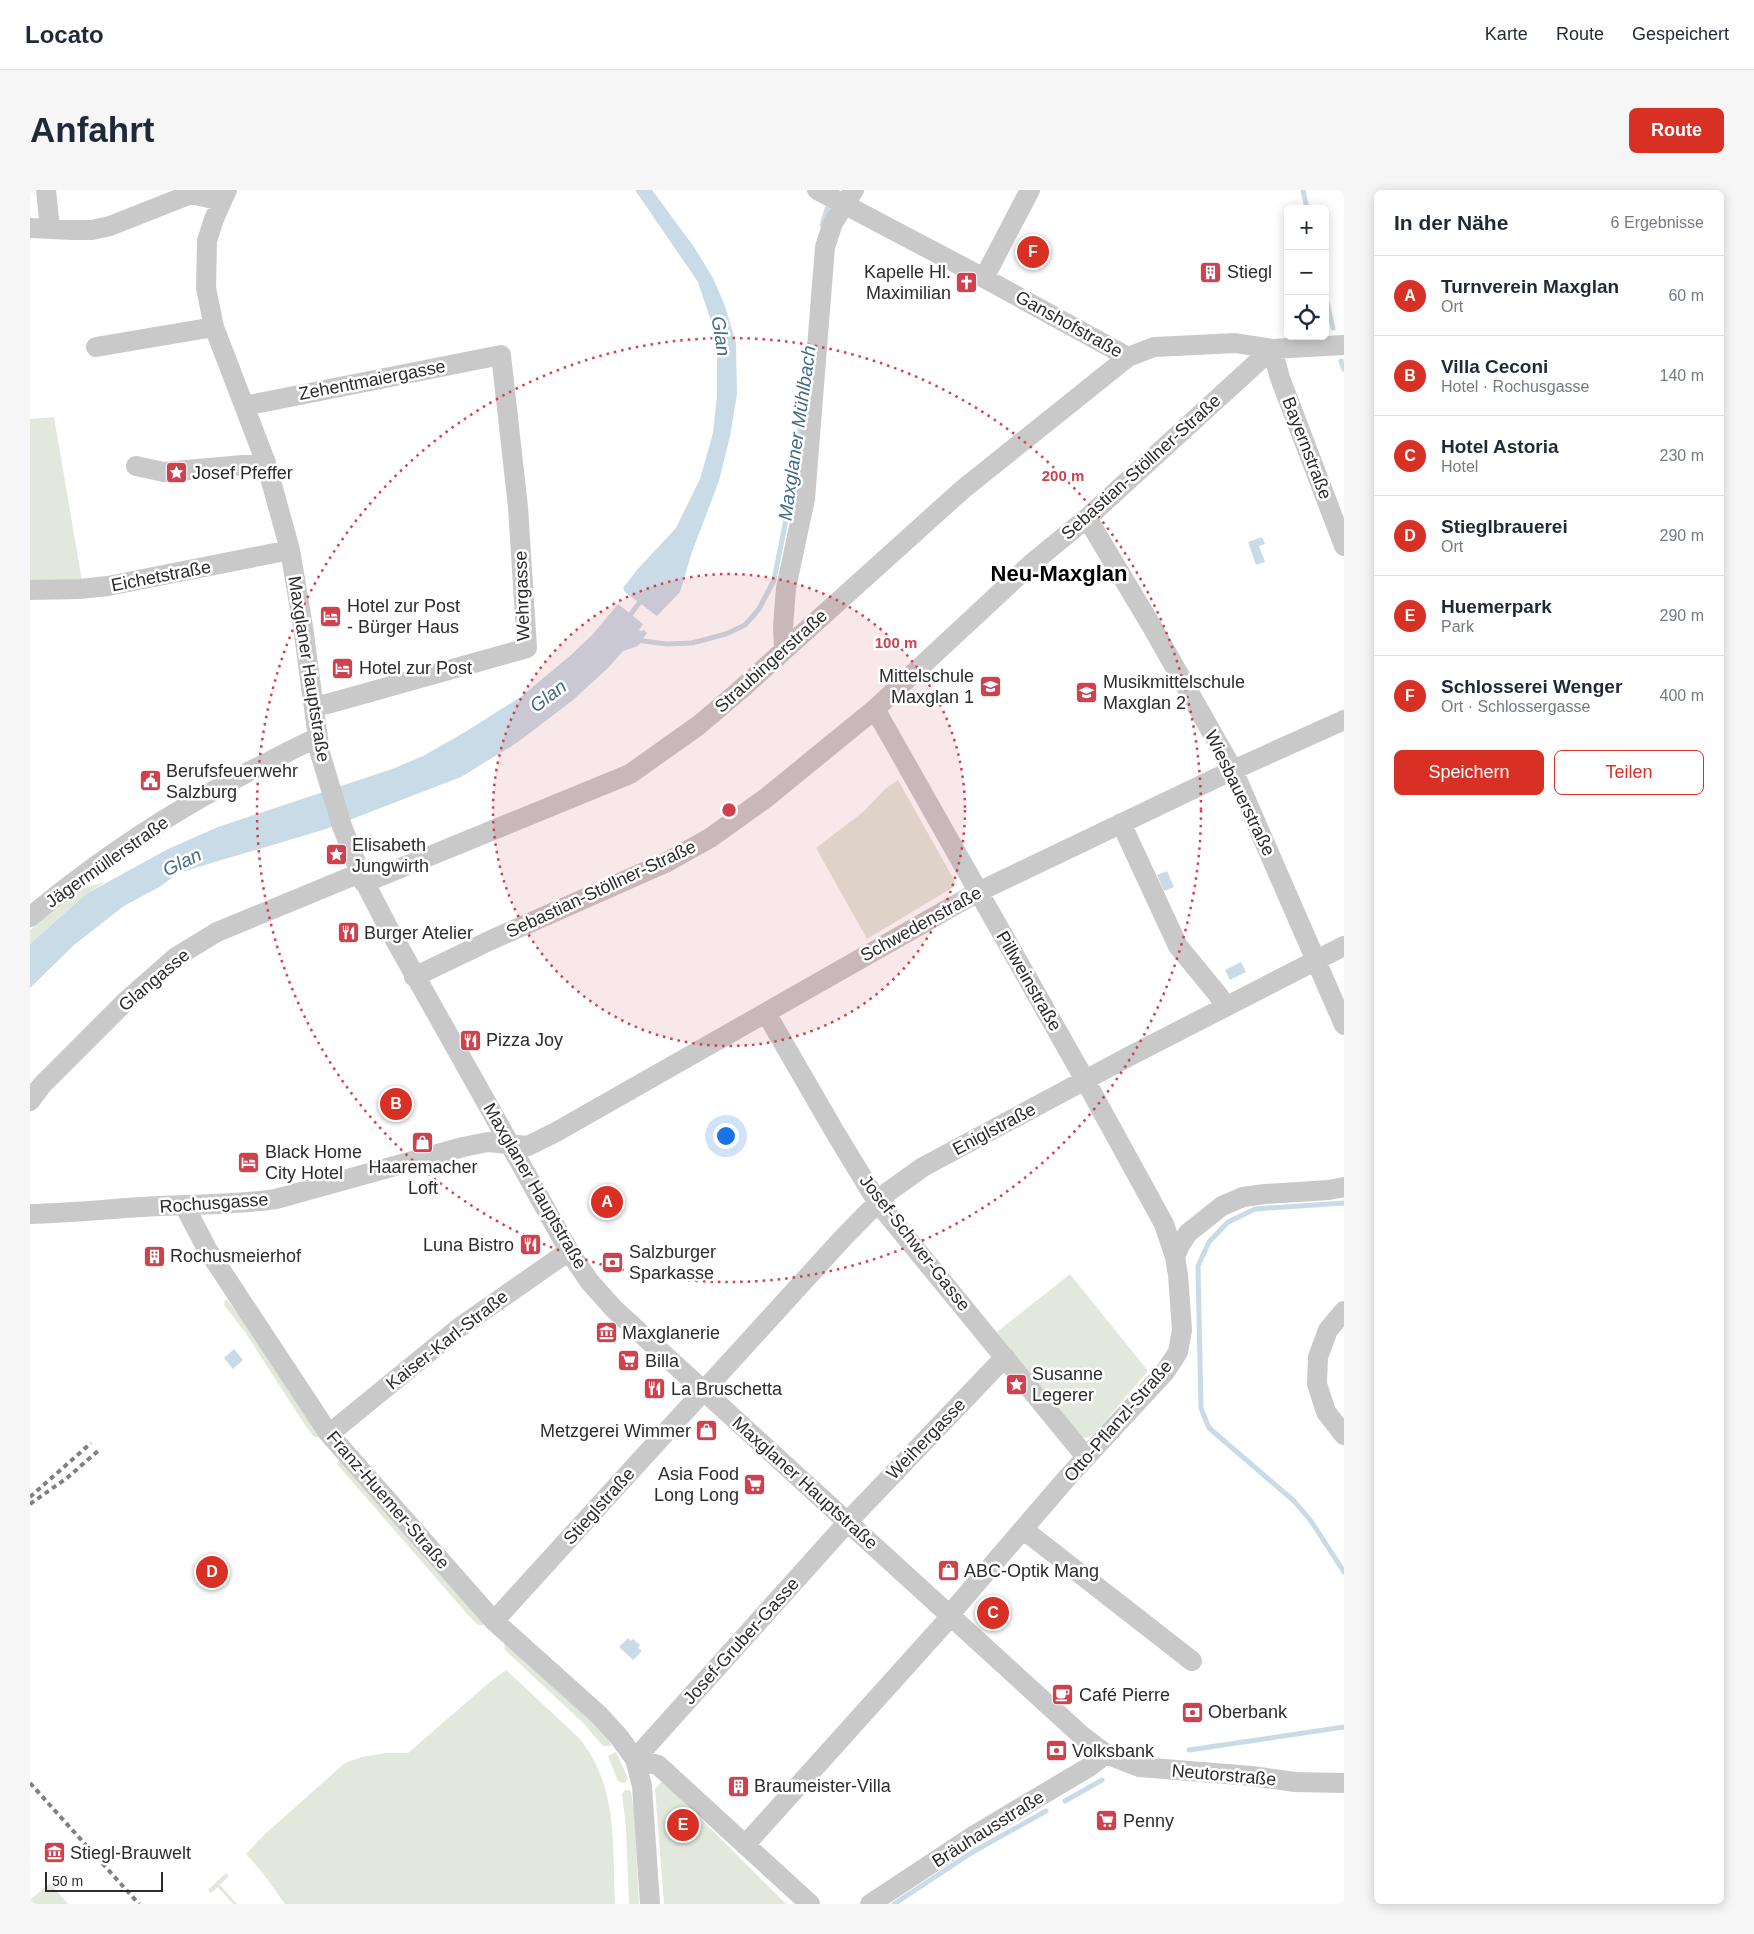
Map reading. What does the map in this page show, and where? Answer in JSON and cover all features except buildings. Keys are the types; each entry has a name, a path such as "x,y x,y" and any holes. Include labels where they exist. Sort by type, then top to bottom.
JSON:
{"street":[{"path":"46,190 40,229 92,230 110,226 191,194 224,195"},
{"path":"984,278 1030,190"},
{"name":"Maxglaner Hauptstraße","path":"224,195 207,241 206,288 214,327 266,463 290,550 314,706 317,738 342,826 362,878 414,977 569,1251 590,1281 614,1309 1087,1741 1106,1754"},
{"path":"784,649 783,627 786,588 805,500 825,247 833,223 832,195"},
{"name":"Ganshofstraße","path":"832,195 1128,357 1154,348 1196,345 1236,344 1272,349 1344,345"},
{"path":"96,347 214,327"},
{"name":"Sebastian-Stöllner-Straße","path":"414,977 491,940 668,862 766,798 875,709 1032,564 1087,518 1272,349"},
{"name":"Bayernstraße","path":"1272,349 1280,378 1344,546"},
{"name":"Zehentmaiergasse","path":"244,406 501,355"},
{"name":"Wehrgasse","path":"314,706 527,648 518,507 501,355"},
{"name":"Straubingerstraße","path":"362,878 630,774 699,724 739,691 962,490 1128,357"},
{"path":"136,466 164,472 266,463"},
{"name":"Wiesbauerstraße","path":"1087,518 1151,625 1233,770 1344,1025"},
{"name":"Eichetstraße","path":"30,590 80,589 108,586 290,550"},
{"name":"Pillweinstraße","path":"875,709 1085,1080 1164,1224 1175,1257"},
{"name":"Schwedenstraße","path":"510,1145 528,1146 556,1132 978,892 1233,770 1344,720"},
{"name":"Jägermüllerstraße","path":"30,917 91,869 197,800 230,781 317,738"},
{"path":"1121,823 1178,946 1219,996 1224,1007"},
{"name":"Glangasse","path":"30,1101 42,1085 126,1001 176,957 217,932 362,878"},
{"name":"Eniglstraße","path":"704,1391 842,1238 888,1192 923,1167 1224,1007 1344,946"},
{"name":"Josef-Schwer-Gasse","path":"766,1013 878,1203 1005,1357 1085,1458"},
{"name":"Rochusgasse","path":"30,1214 249,1203 276,1199 464,1147 488,1142 510,1145"},
{"path":"1175,1257 1188,1233 1222,1206 1243,1197 1344,1188"},
{"name":"Franz-Huemer-Straße","path":"184,1205 207,1249 329,1434 494,1621 599,1715 620,1738 635,1759 642,1786 650,1904"},
{"name":"Kaiser-Karl-Straße","path":"329,1434 460,1327 569,1251"},
{"name":"Otto-Pflanzl-Straße","path":"746,1845 950,1616 1085,1458 1165,1372 1178,1352 1182,1330 1175,1257"},
{"path":"1344,1311 1328,1330 1318,1357 1317,1384 1326,1412 1344,1435"},
{"name":"Weihergasse","path":"847,1522 1005,1357"},
{"name":"Stieglstraße","path":"494,1621 704,1391"},
{"name":"Josef-Gruber-Gasse","path":"635,1759 847,1522"},
{"path":"1024,1530 1192,1661"},
{"name":"Neutorstraße","path":"1106,1754 1139,1767 1252,1776 1295,1782 1344,1783"},
{"name":"Bräuhausstraße","path":"870,1904 973,1836 1089,1767 1106,1754"},
{"path":"635,1759 658,1765 810,1904"}],"shaded area":[{"path":"54,417 82,581 30,583 30,419"},
{"path":"898,780 957,885 867,939 816,848 863,812 885,789"},
{"path":"105,882 86,894 30,944 30,930 80,889"},
{"path":"1070,1274 1148,1371 1095,1433 1086,1438 1078,1435 997,1332"},
{"path":"225,1300 240,1316 321,1437 314,1437 305,1425 245,1332 224,1305"},
{"path":"340,1458 487,1623 478,1625 468,1615 337,1464"},
{"path":"504,1643 603,1731 612,1746 603,1746 584,1724 505,1650"},
{"path":"506,1670 579,1738 592,1757 601,1776 611,1817 615,1904 285,1904 262,1872 246,1854 265,1834 345,1763 362,1757 386,1753 408,1753"},
{"path":"616,1752 628,1778 626,1782 618,1781 608,1756"},
{"path":"661,1782 668,1786 786,1904 664,1904 655,1789"},
{"path":"625,1790 631,1792 634,1809 639,1904 629,1904 626,1827 622,1794"},
{"path":"226,1873 229,1876 220,1885 237,1904 233,1904 218,1887 211,1893 208,1890"},
{"path":"50,1883 68,1904 30,1904 30,1900"}],"water":[{"path":"635,190 652,190 694,247 713,278 725,306 736,343 737,394 730,436 719,481 692,552 680,592 657,616 625,592 623,588 676,528 700,479 713,433 717,396 717,351 710,318 698,282"},
{"path":"1262,537 1265,544 1259,546 1265,562 1256,565 1248,542"},
{"path":"618,604 643,624 639,630 644,630 647,633 638,646 623,651 608,668 573,700 518,742 461,777 326,829 178,873 161,886 124,906 74,945 30,988 30,944 86,894 168,849 218,827 395,768 425,755 522,696 592,635"},
{"path":"1167,871 1174,887 1164,891 1157,875"},
{"path":"1241,962 1246,972 1230,980 1225,970"},
{"path":"234,1349 243,1360 233,1369 224,1358"},
{"path":"628,1638 631,1641 633,1639 640,1645 638,1648 642,1651 633,1660 619,1647"}],"waterway":[{"path":"1303,190 1306,205"},
{"name":"Maxglaner Mühlbach","path":"822,225 827,209 832,203"},
{"path":"1325,295 1333,328"},
{"path":"1341,361 1344,369"},
{"name":"Maxglaner Mühlbach","path":"636,640 667,644 692,643 726,634 745,625 759,609 774,580 795,475 804,389"},
{"name":"Glan","path":"628,618 642,599"},
{"path":"1344,1203 1255,1209 1228,1222 1209,1242 1198,1266 1201,1408 1209,1428 1294,1501 1311,1521 1344,1572"},
{"path":"1189,1750 1344,1727"},
{"path":"1065,1801 1102,1780"},
{"path":"894,1904 971,1853 1046,1811"}],"railway":[{"path":"30,1497 91,1443"},
{"path":"30,1504 67,1478 99,1450"},
{"path":"30,1783 139,1904"}],"place":[{"name":"Schlosserei Wenger","path":"1033,252"},
{"name":"Stiegl","path":"1211,272"},
{"name":"Kapelle Hl. Maximilian","path":"967,282"},
{"name":"Josef Pfeffer","path":"176,473"},
{"name":"Hotel zur Post - Bürger Haus","path":"331,616"},
{"name":"Hotel zur Post","path":"343,668"},
{"name":"Mittelschule Maxglan 1","path":"990,686"},
{"name":"Musikmittelschule Maxglan 2","path":"1087,692"},
{"name":"Berufsfeuerwehr Salzburg","path":"150,781"},
{"name":"Elisabeth Jungwirth","path":"336,855"},
{"name":"Burger Atelier","path":"348,933"},
{"name":"Pizza Joy","path":"470,1040"},
{"name":"Villa Ceconi","path":"396,1104"},
{"name":"Haaremacher Loft","path":"423,1142"},
{"name":"Black Home City Hotel","path":"249,1162"},
{"name":"Turnverein Maxglan","path":"607,1202"},
{"name":"Luna Bistro","path":"530,1245"},
{"name":"Rochusmeierhof","path":"154,1256"},
{"name":"Salzburger Sparkasse","path":"613,1262"},
{"name":"Maxglanerie","path":"606,1333"},
{"name":"Billa","path":"629,1361"},
{"name":"Susanne Legerer","path":"1016,1384"},
{"name":"La Bruschetta","path":"655,1389"},
{"name":"Metzgerei Wimmer","path":"707,1431"},
{"name":"Asia Food Long Long","path":"755,1484"},
{"name":"ABC-Optik Mang","path":"948,1571"},
{"name":"Stieglbrauerei","path":"212,1572"},
{"name":"Hotel Astoria","path":"993,1613"},
{"name":"Café Pierre","path":"1063,1695"},
{"name":"Oberbank","path":"1192,1712"},
{"name":"Volksbank","path":"1056,1751"},
{"name":"Braumeister-Villa","path":"738,1786"},
{"name":"Penny","path":"1107,1821"},
{"name":"Huemerpark","path":"683,1825"},
{"name":"Stiegl-Brauwelt","path":"54,1853"}],"district":[{"name":"Neu-Maxglan","path":"1059,573"}]}
